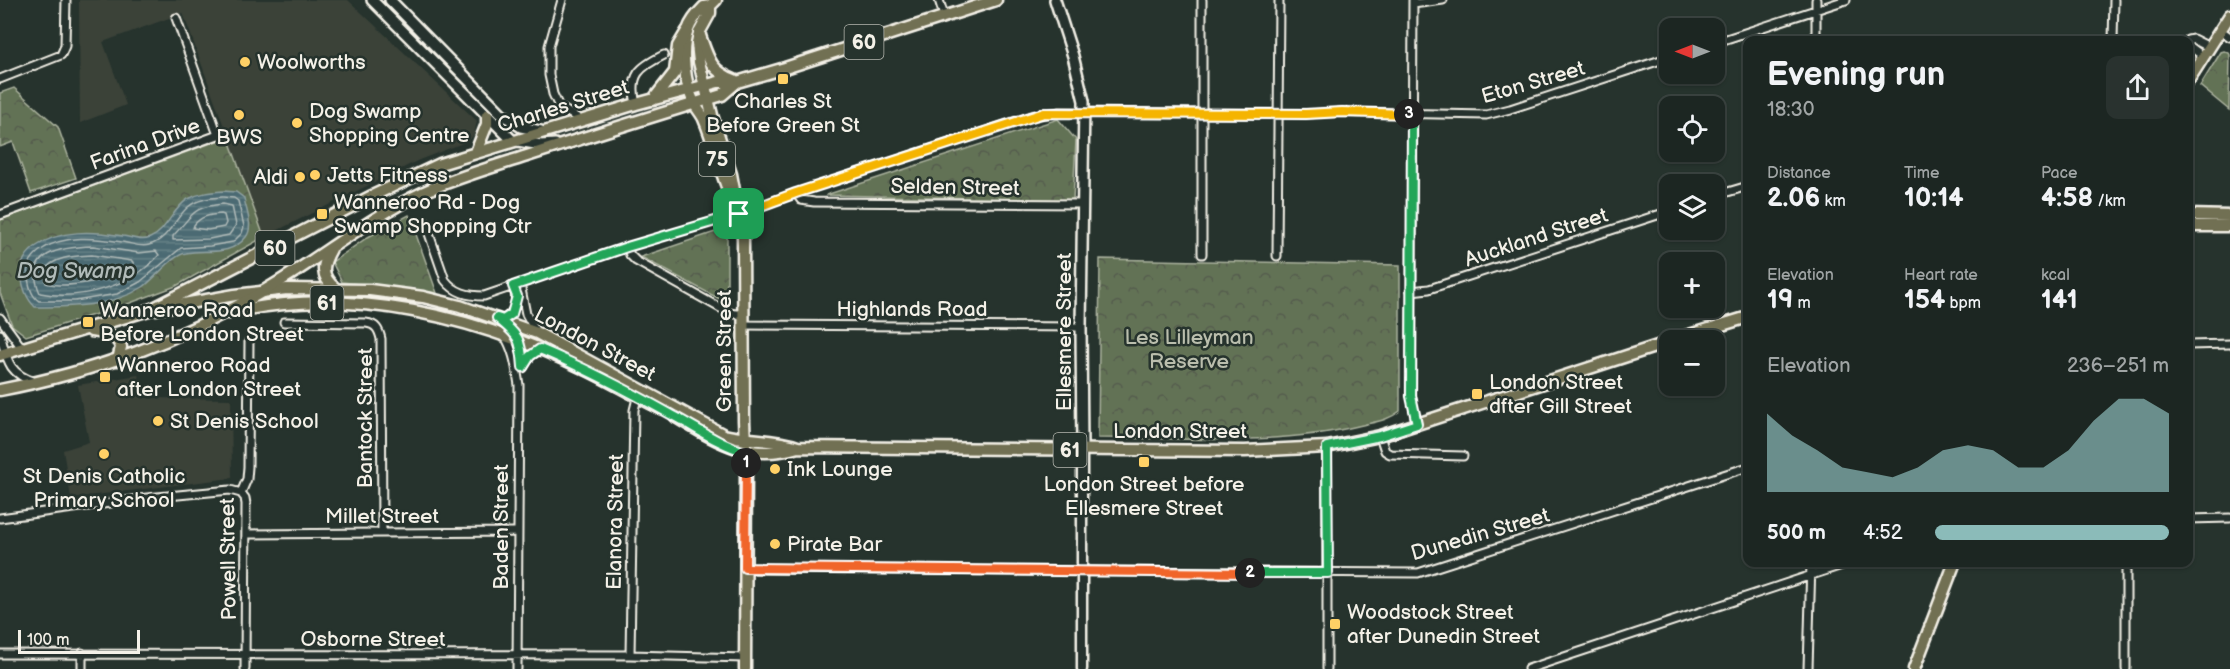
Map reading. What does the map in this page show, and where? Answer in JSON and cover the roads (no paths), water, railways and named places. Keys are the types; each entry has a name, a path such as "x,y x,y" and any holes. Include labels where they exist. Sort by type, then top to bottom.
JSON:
{"main road":[{"path":"372,0 512,141 541,146 572,141"},
{"path":"390,0 508,119 521,127 541,132"},
{"name":"Charles Street","path":"152,309 372,196 440,164 690,89 718,82 736,82 996,0"},
{"name":"Ellesmere Street","path":"1055,0 1083,92 1082,450"},
{"name":"75","path":"695,104 684,54 687,32 696,15 704,7 713,3"},
{"name":"75","path":"708,99 698,52 699,33 713,3"},
{"path":"2193,73 2226,23"},
{"path":"412,40 421,31"},
{"path":"653,100 675,72 678,46 687,32"},
{"path":"699,33 714,69 720,75 736,82"},
{"name":"Charles Street","path":"332,246 381,214 435,188 572,141 695,104 722,94 736,82"},
{"name":"Green Street","path":"708,99 731,174 743,238 746,439 745,663"},
{"name":"Green Street","path":"695,104 704,119 723,177 739,214"},
{"path":"477,152 487,124 487,116"},
{"path":"2193,216 2230,216"},
{"path":"2193,226 2230,226"},
{"path":"332,246 325,260 323,274 335,288"},
{"name":"60","path":"0,390 37,383 118,360 172,339 264,291 332,246"},
{"name":"London Street","path":"152,309 287,289 335,288 423,297 500,319 537,333 716,441 746,452 780,452 798,447 1245,451 1327,447 1380,436 1659,345"},
{"name":"London Street","path":"222,314 265,306 334,303 424,312 504,335 540,349 724,435 779,441 798,447"},
{"name":"60","path":"3,354 152,309"},
{"name":"London Street","path":"1706,330 1743,319"},
{"path":"84,331 102,332 115,337 121,347 118,360"},
{"path":"1914,669 1952,567"}],"street":[{"path":"0,79 61,55 65,46 66,0"},
{"path":"562,0 549,46 549,75 553,94 559,107 581,120"},
{"path":"939,0 944,16"},
{"path":"1202,0 1202,254"},
{"path":"1277,256 1279,0"},
{"path":"1417,424 1411,396 1413,2 1443,0"},
{"path":"1816,0 1816,36"},
{"path":"1725,39 1846,0"},
{"path":"2113,36 2114,0"},
{"name":"Farina Drive","path":"0,215 218,135 176,18"},
{"path":"2226,23 2230,37"},
{"path":"2193,39 2207,52"},
{"path":"2193,47 2207,52"},
{"path":"636,104 633,84 636,74 648,63 664,55"},
{"name":"Eton Street","path":"425,222 445,280 460,292 470,296 484,296 627,247 739,214 796,193 1032,116 1060,112 1278,114 1342,112 1486,115 1659,61"},
{"path":"1725,193 1743,187"},
{"name":"Selden Street","path":"796,193 801,200 814,202 1082,204"},
{"name":"Auckland Street","path":"1411,291 1429,289 1659,215"},
{"name":"Highlands Road","path":"627,247 630,255 636,261 743,320 1081,327"},
{"path":"517,285 516,306 512,314 500,319 517,334 520,341"},
{"path":"517,285 526,314 537,333"},
{"path":"0,320 19,344 26,348"},
{"name":"Bantock Street","path":"284,322 366,323 372,324 379,331 381,339 382,533"},
{"path":"0,334 3,354 10,367 17,375 37,383"},
{"name":"Baden Street","path":"504,335 515,361 519,385 517,669"},
{"name":"Powell Street","path":"245,669 246,504 241,493 249,467 249,341"},
{"name":"Baden Street","path":"519,385 523,367 520,341"},
{"path":"2193,345 2230,344"},
{"path":"523,367 530,356 540,349"},
{"name":"Elanora Street","path":"630,655 634,410 639,394"},
{"path":"1380,436 1385,451 1390,454 1463,456"},
{"path":"1327,447 1327,669"},
{"name":"Ellesmere Street","path":"1082,450 1082,669"},
{"name":"Dunedin Street","path":"745,568 1083,572 1427,571 1743,469"},
{"path":"0,518 147,498 231,490 241,493"},
{"path":"2193,519 2230,518"},
{"name":"Millet Street","path":"246,534 518,532"},
{"path":"1808,669 1811,567"},
{"path":"1528,669 1837,567"},
{"path":"2126,567 2126,669"},
{"path":"82,653 82,669"},
{"name":"Osborne Street","path":"0,654 630,655 745,663"}],"water":[{"name":"Dog Swamp","path":"236,192 244,198 249,218 246,237 233,247 226,250 181,255 143,287 118,299 91,305 35,307 27,296 21,275 23,263 35,247 45,241 77,233 112,234 147,239 156,235 182,203 188,199 200,194"}],"place":[{"name":"Woolworths","path":"245,62"},
{"name":"Charles St Before Green St","path":"783,79"},
{"name":"BWS","path":"239,115"},
{"name":"Dog Swamp Shopping Centre","path":"297,123"},
{"name":"Jetts Fitness","path":"315,175"},
{"name":"Aldi","path":"300,177"},
{"name":"Wanneroo Rd - Dog Swamp Shopping Ctr","path":"322,214"},
{"name":"Wanneroo Road Before London Street","path":"88,322"},
{"name":"Wanneroo Road after London Street","path":"105,377"},
{"name":"London Street dfter Gill Street","path":"1477,394"},
{"name":"St Denis School","path":"158,421"},
{"name":"St Denis Catholic Primary School","path":"104,454"},
{"name":"London Street before Ellesmere Street","path":"1144,462"},
{"name":"Ink Lounge","path":"775,469"},
{"name":"Pirate Bar","path":"775,544"},
{"name":"Woodstock Street after Dunedin Street","path":"1335,624"}],"park label":[{"name":"Les Lilleyman Reserve","path":"1189,349"}]}
